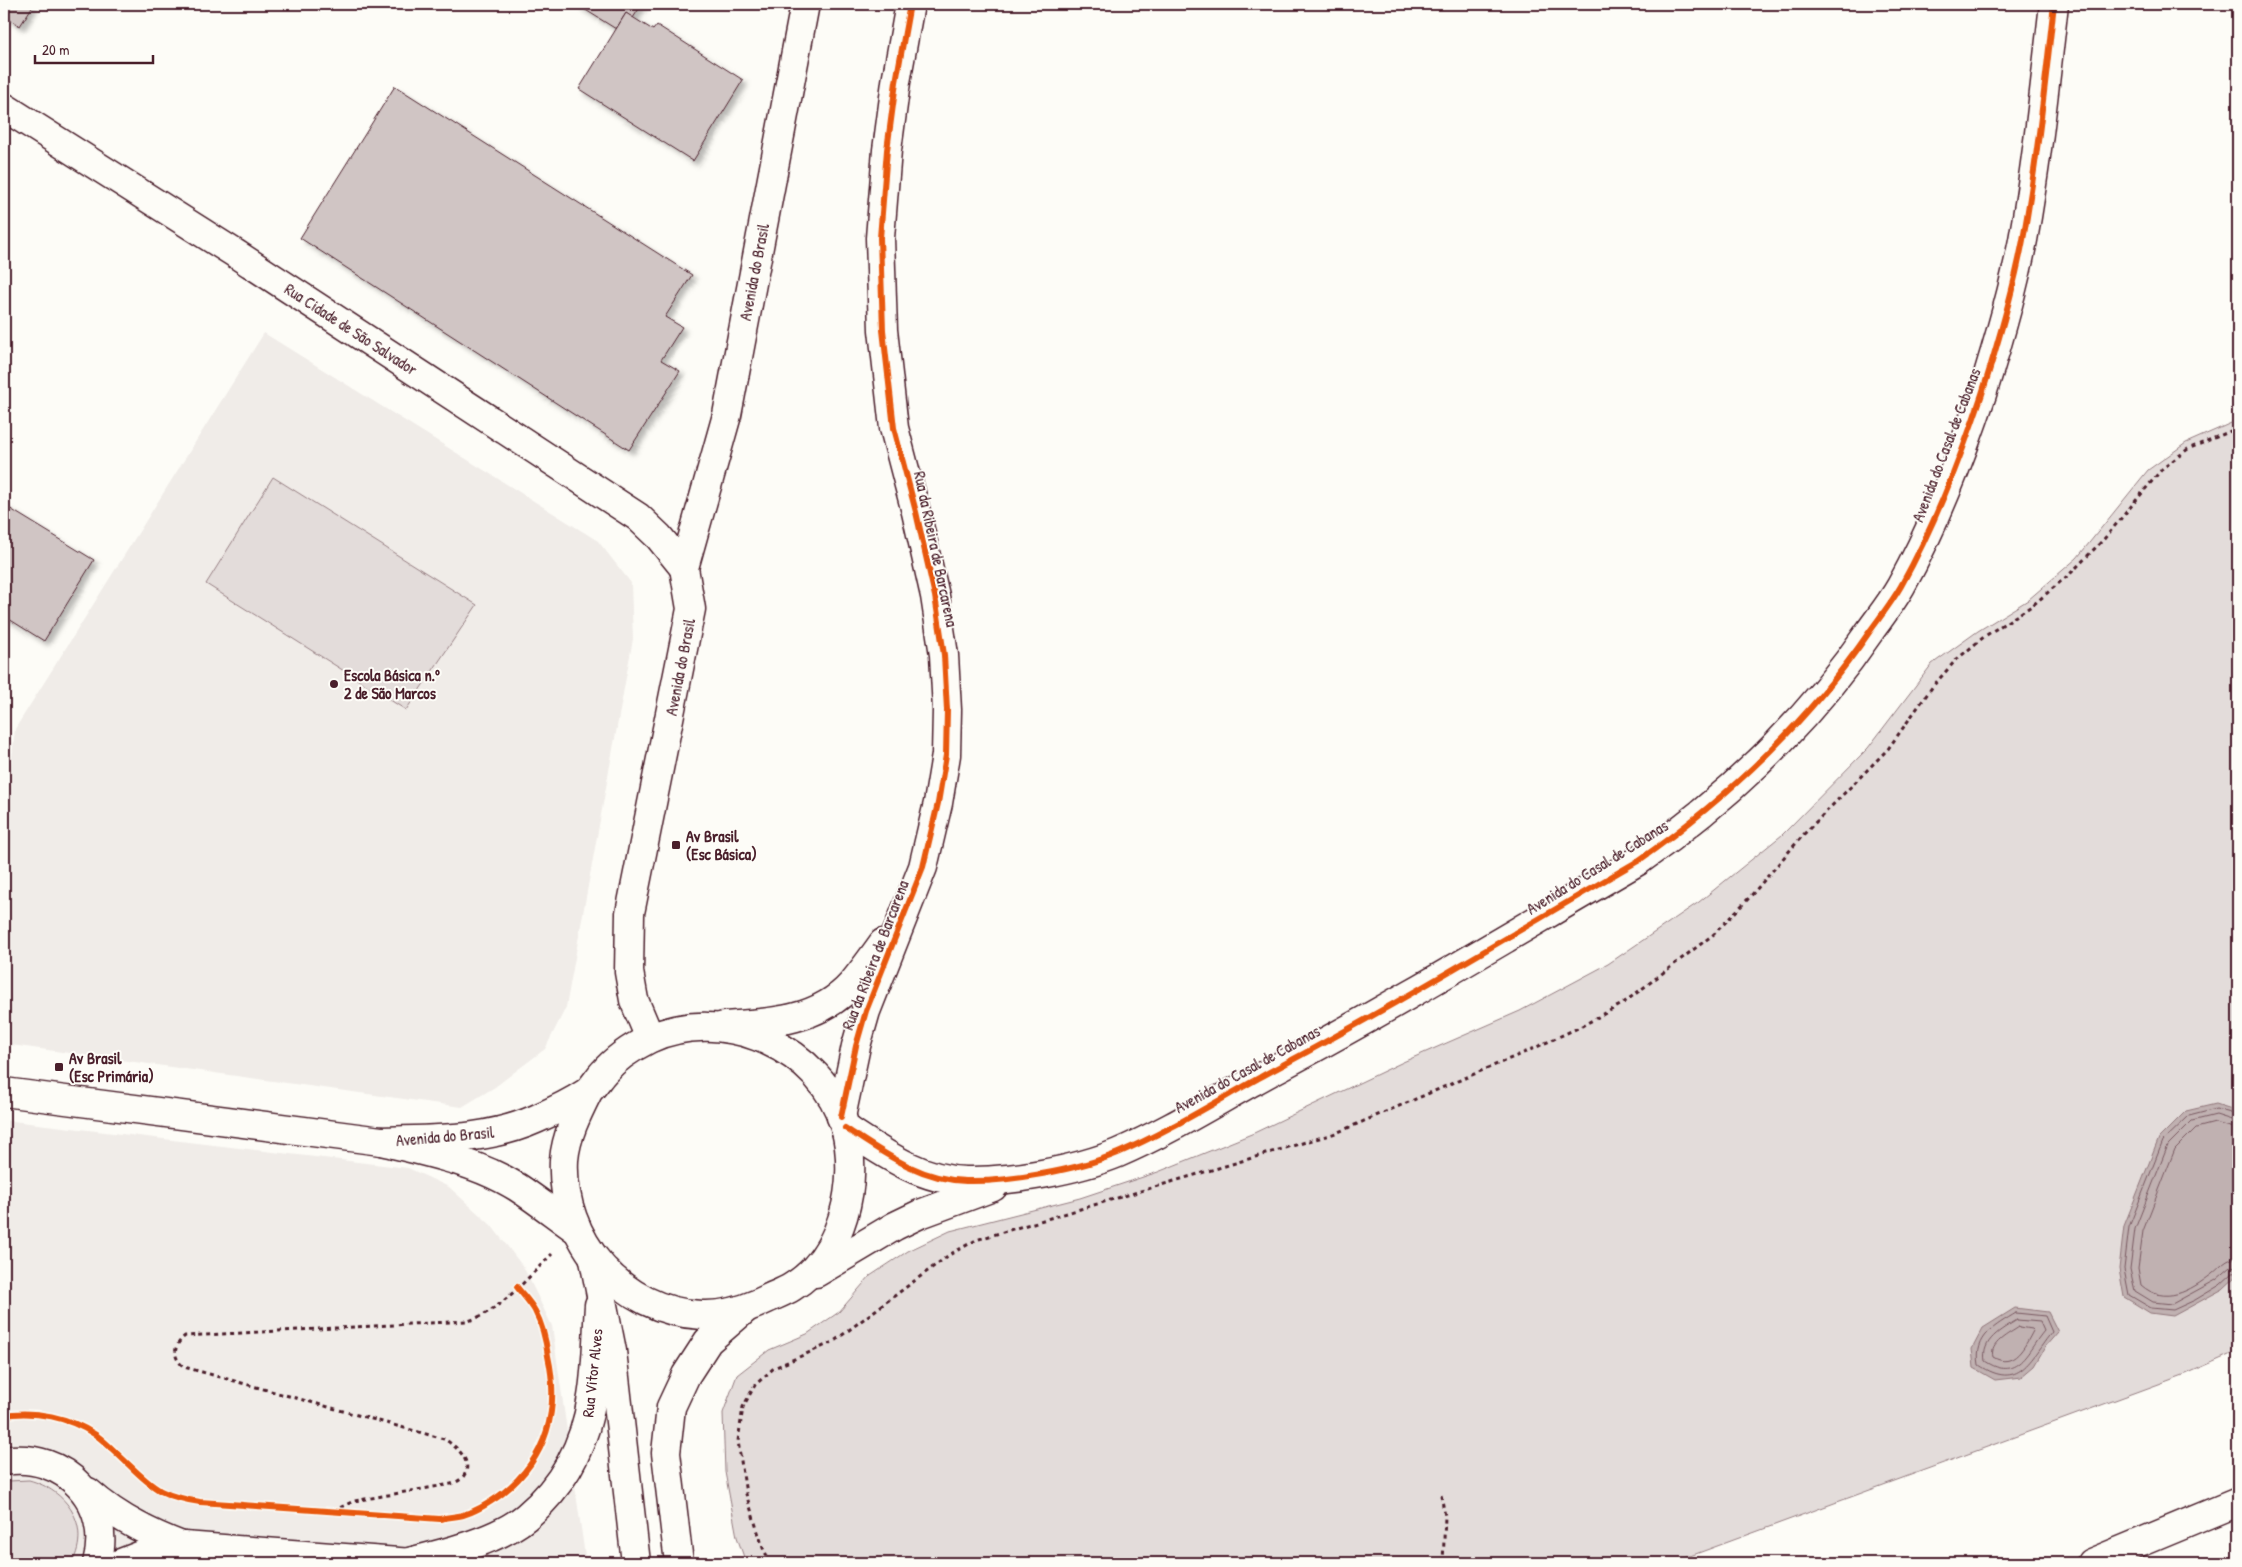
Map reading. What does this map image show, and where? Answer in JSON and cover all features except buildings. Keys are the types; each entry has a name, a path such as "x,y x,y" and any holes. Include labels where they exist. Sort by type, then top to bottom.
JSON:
{"street":[{"name":"Avenida do Brasil","path":"382,1141 469,1137 500,1131 535,1119 588,1092 605,1070 626,1052 650,1038 634,1000 629,972 630,912 692,610 684,568 727,415 806,4"},
{"name":"Rua da Ribeira de Barcarena","path":"843,1122 856,1046 866,1011 923,867 938,803 946,754 947,710 944,655 935,596 894,428 883,330 880,238 887,150 896,82 910,4"},
{"name":"Avenida do Casal de Cabanas","path":"843,1122 906,1166 932,1176 964,1181 1024,1177 1057,1171 1117,1154 1339,1035 1638,861 1685,828 1737,784 1790,733 1845,668 1900,588 1940,509 2003,330 2023,241 2040,131 2054,4"},
{"name":"Rua Cidade de São Salvador","path":"4,107 233,252 638,517 659,537 684,568"},
{"name":"Rua da Ribeira de Barcarena","path":"718,1027 778,1022 804,1016 826,1005 852,985 903,916"},
{"path":"650,1038 694,1027 718,1027 750,1033 779,1046 805,1064 826,1089 843,1122 851,1157 850,1187 844,1216 832,1243 815,1267 794,1287 744,1310 708,1341 686,1374 672,1406 666,1452 679,1563"},
{"name":"Avenida do Brasil","path":"4,1092 382,1141 437,1155 486,1172 516,1186 577,1230"},
{"path":"588,1092 572,1124 564,1160 566,1196 577,1230 594,1260 624,1288 661,1307 702,1315 744,1310"},
{"name":"Avenida do Casal de Cabanas","path":"794,1287 911,1218 1024,1177"},
{"path":"594,1260 612,1351 636,1563"},
{"name":"Rua Vitor Alves","path":"122,1563 152,1551 184,1546 411,1563 454,1550 493,1535 525,1518 562,1479 583,1437 592,1396 600,1293"},
{"name":"Rua Vitor Alves","path":"4,1461 25,1459 46,1463 63,1471 101,1504 127,1522 154,1536 184,1546"},
{"name":"Rua Vitor Alves","path":"79,1484 91,1501 98,1521 101,1541 97,1563"},
{"path":"2091,1563 2238,1502"}],"path":[{"path":"772,1563 764,1551 746,1494 738,1441 743,1407 755,1385 774,1368 832,1342 949,1255 976,1240 1336,1134 1528,1051 1580,1027 1622,1004 1714,934 1749,898 1804,834 1888,749 1933,686 1956,660 1985,636 2033,604 2072,572 2104,539 2162,469 2188,449 2238,428"},
{"path":"333,1511 354,1501 450,1484 462,1478 466,1469 464,1455 457,1446 444,1439 184,1367 177,1361 175,1351 177,1342 185,1336 468,1321 481,1317 493,1309 577,1230"},
{"path":"517,1287 522,1293"},
{"path":"1441,1495 1445,1516 1443,1563"},
{"path":"323,1510 351,1512"}],"shaded area":[{"name":"Escola Básica n.º 2 de São Marcos","path":"264,333 598,541 631,583 633,639 566,1007 545,1049 495,1087 462,1107 4,1044 4,830 15,729"},
{"path":"2238,420 2238,1351 2186,1374 1671,1563 746,1563 737,1537 725,1472 723,1413 737,1375 769,1350 807,1334 839,1312 870,1276 908,1251 950,1231 1080,1198 1158,1172 1254,1133 1403,1062 1520,1011 1608,964 1699,902 1782,835 1868,748 1932,664 1978,631 2028,600 2077,558 2148,470 2186,443"},
{"path":"273,477 477,605 406,710 206,584"},
{"path":"4,1120 408,1168 449,1187 491,1225 524,1268 552,1326 586,1563 4,1563"},
{"path":"29,1480 54,1492 72,1511 79,1535 72,1563 4,1563 4,1483"}],"water":[{"path":"2216,1104 2238,1111 2238,1275 2223,1289 2173,1316 2150,1313 2124,1297 2119,1269 2124,1226 2159,1138 2186,1111"},
{"path":"2015,1308 2048,1312 2058,1332 2045,1347 2034,1366 2021,1377 1995,1380 1974,1368 1972,1349 1983,1328"}],"cycle path":[{"path":"841,1117 856,1046 866,1011 923,867 938,803 946,755 947,710 944,655 935,596 894,428 883,330 880,238 887,150 896,82 910,4"},
{"path":"845,1128 887,1155 917,1170 933,1176 966,1181 983,1181 1043,1174 1083,1165 1118,1153 1180,1123 1370,1017 1638,861 1735,785 1793,727 1820,696 1886,609 1925,540 1946,492 1982,394 2015,279 2037,152 2054,4"},
{"path":"4,1415 28,1413 52,1416 86,1429 100,1438 153,1486 168,1494 186,1500 440,1519 463,1515 489,1503 518,1479 540,1449 551,1414 551,1376 542,1327 535,1311 517,1287"}],"place":[{"name":"Escola Básica n.º 2 de São Marcos","path":"334,684"},
{"name":"Av Brasil (Esc Básica)","path":"676,845"},
{"name":"Av Brasil (Esc Primária)","path":"59,1067"}]}
